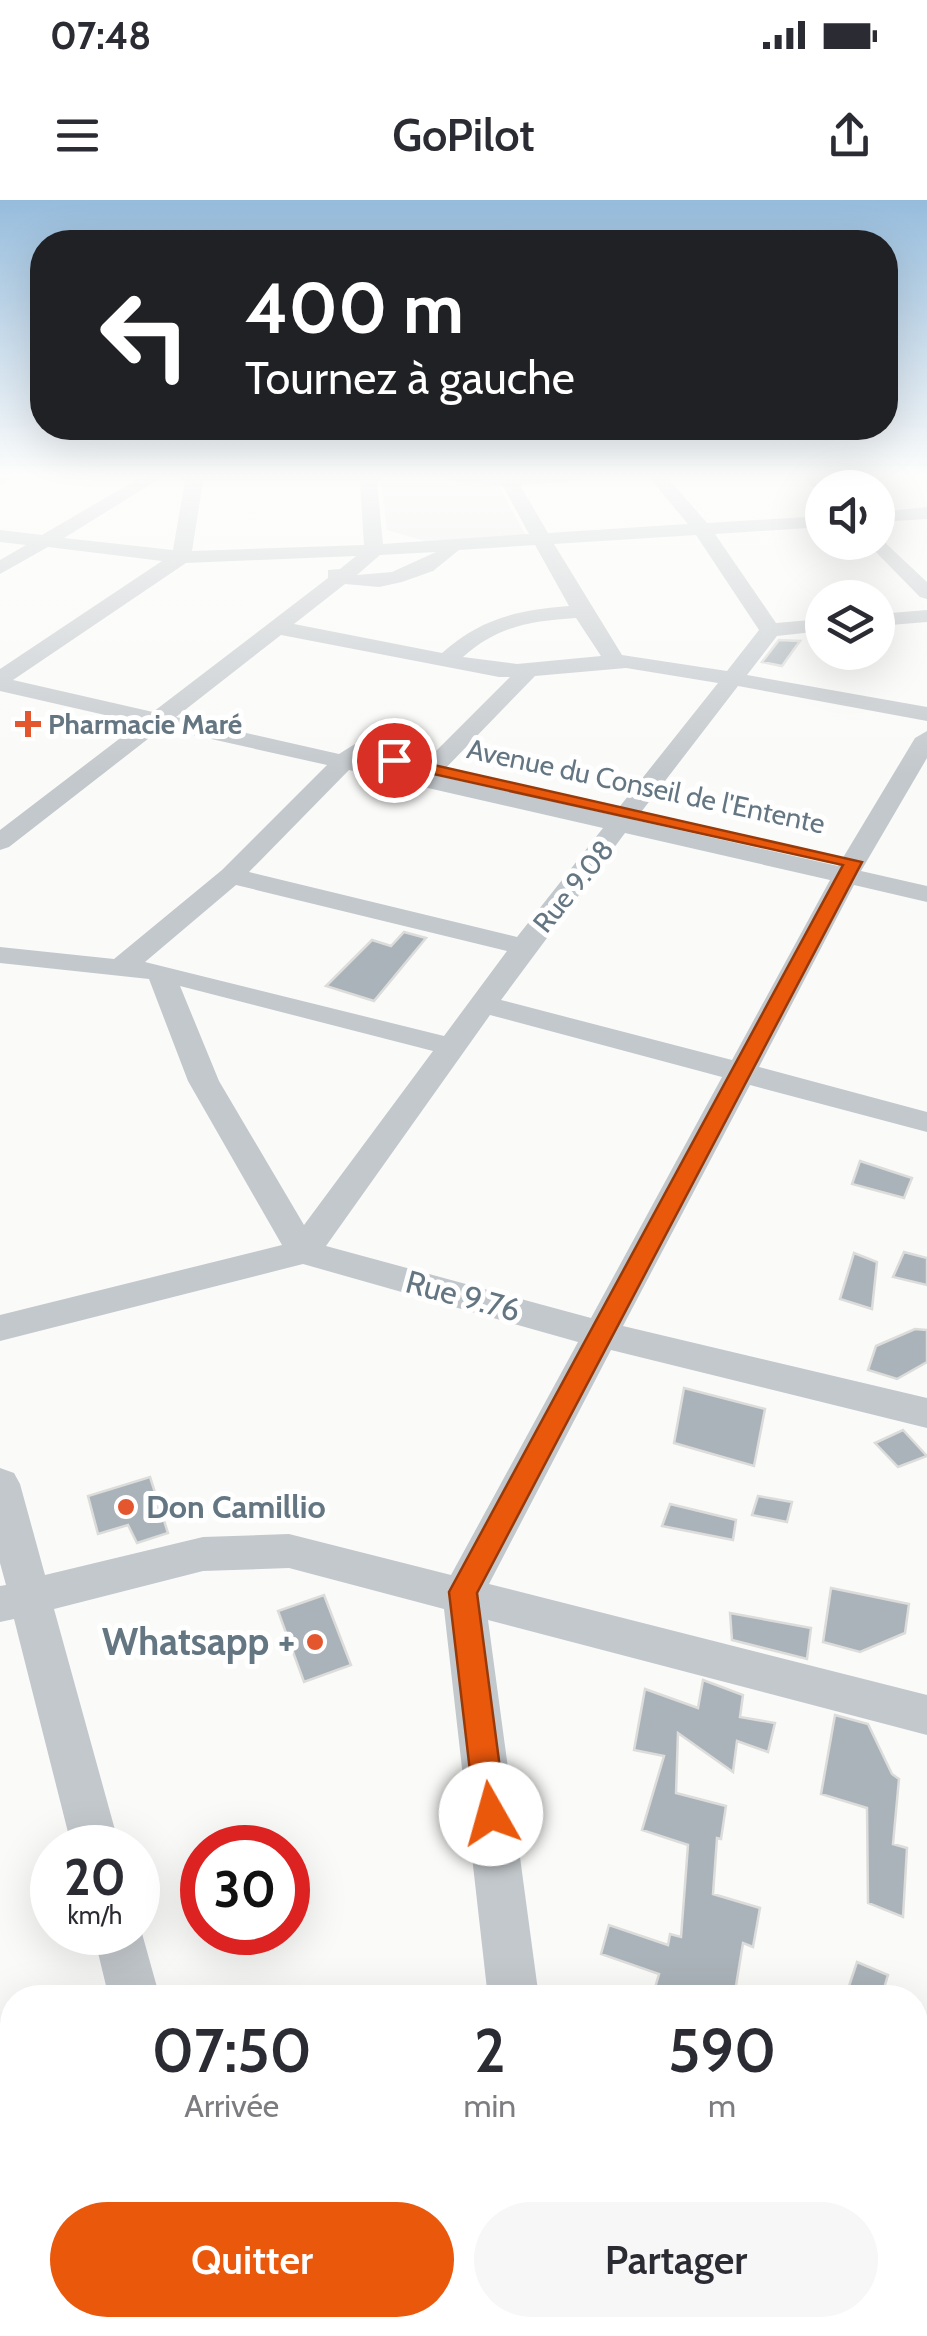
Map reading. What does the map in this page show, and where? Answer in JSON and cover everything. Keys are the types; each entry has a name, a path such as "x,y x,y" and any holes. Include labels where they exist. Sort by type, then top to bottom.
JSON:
{"street":[{"path":"2,677 153,576"},
{"path":"337,576 399,576"},
{"path":"0,842 342,576"},
{"path":"564,576 614,659"},
{"path":"733,576 770,630 805,627"},
{"path":"447,660 473,635 500,619 582,610"},
{"path":"895,619 927,616"},
{"path":"274,626 527,672 614,659 927,714"},
{"name":"Rue 9.08","path":"303,1252 524,947 770,630"},
{"path":"426,774 527,672"},
{"name":"Avenue du Conseil de l'Entente","path":"2,677 850,869 927,879"},
{"path":"512,1985 463,1592 850,869 927,738"},
{"path":"124,965 232,876 351,757"},
{"name":"Avenue du Conseil de l'Entente","path":"850,869 927,894"},
{"path":"232,876 524,947"},
{"path":"0,955 124,965 161,972 451,1047"},
{"path":"161,972 173,1016 226,1120 303,1252"},
{"path":"484,1004 927,1122"},
{"name":"Rue 9.76","path":"0,1328 303,1252 599,1334 927,1413"},
{"path":"0,1484 15,1599 89,1825"},
{"path":"15,1599 203,1554 289,1552 463,1592 927,1715"},
{"path":"124,1955 132,1985"}],"building":[{"path":"779,640 800,641 782,666 762,662"},
{"path":"404,932 426,938 374,1001 326,986 372,940 391,946"},
{"path":"860,1161 912,1178 904,1198 852,1184"},
{"path":"904,1252 927,1258 927,1285 893,1277"},
{"path":"854,1253 877,1262 872,1309 840,1299"},
{"path":"915,1329 927,1330 927,1362 897,1379 868,1370 876,1346"},
{"path":"684,1388 765,1409 754,1466 674,1443"},
{"path":"903,1430 927,1456 898,1467 875,1443"},
{"name":"Don Camillio","path":"150,1477 168,1533 137,1543 128,1525 98,1534 88,1496"},
{"path":"758,1496 792,1502 787,1522 752,1515"},
{"path":"670,1504 736,1520 733,1540 662,1526"},
{"path":"831,1588 909,1604 905,1633 860,1652 823,1642"},
{"path":"324,1595 351,1665 304,1682 278,1611"},
{"path":"730,1613 811,1628 807,1659 732,1640"},
{"path":"703,1680 743,1695 740,1717 775,1723 768,1752 737,1741 733,1772 678,1733 676,1793 726,1806 721,1839 717,1838 713,1894 760,1908 753,1947 743,1943 736,1985 656,1985 659,1974 601,1954 609,1925 668,1945 670,1934 681,1937 688,1845 642,1830 664,1756 634,1750 645,1689 698,1708"},
{"path":"835,1715 868,1724 892,1774 899,1779 893,1844 907,1848 903,1917 868,1903 867,1808 821,1794"},
{"path":"857,1962 888,1975 885,1985 849,1985"}],"place":[{"name":"Pharmacie Maré","path":"28,724"},
{"name":"Don Camillio","path":"126,1507"},
{"name":"Whatsapp +","path":"315,1642"}],"route":[{"path":"394,760 853,862 463,1592 491,1814"}]}
